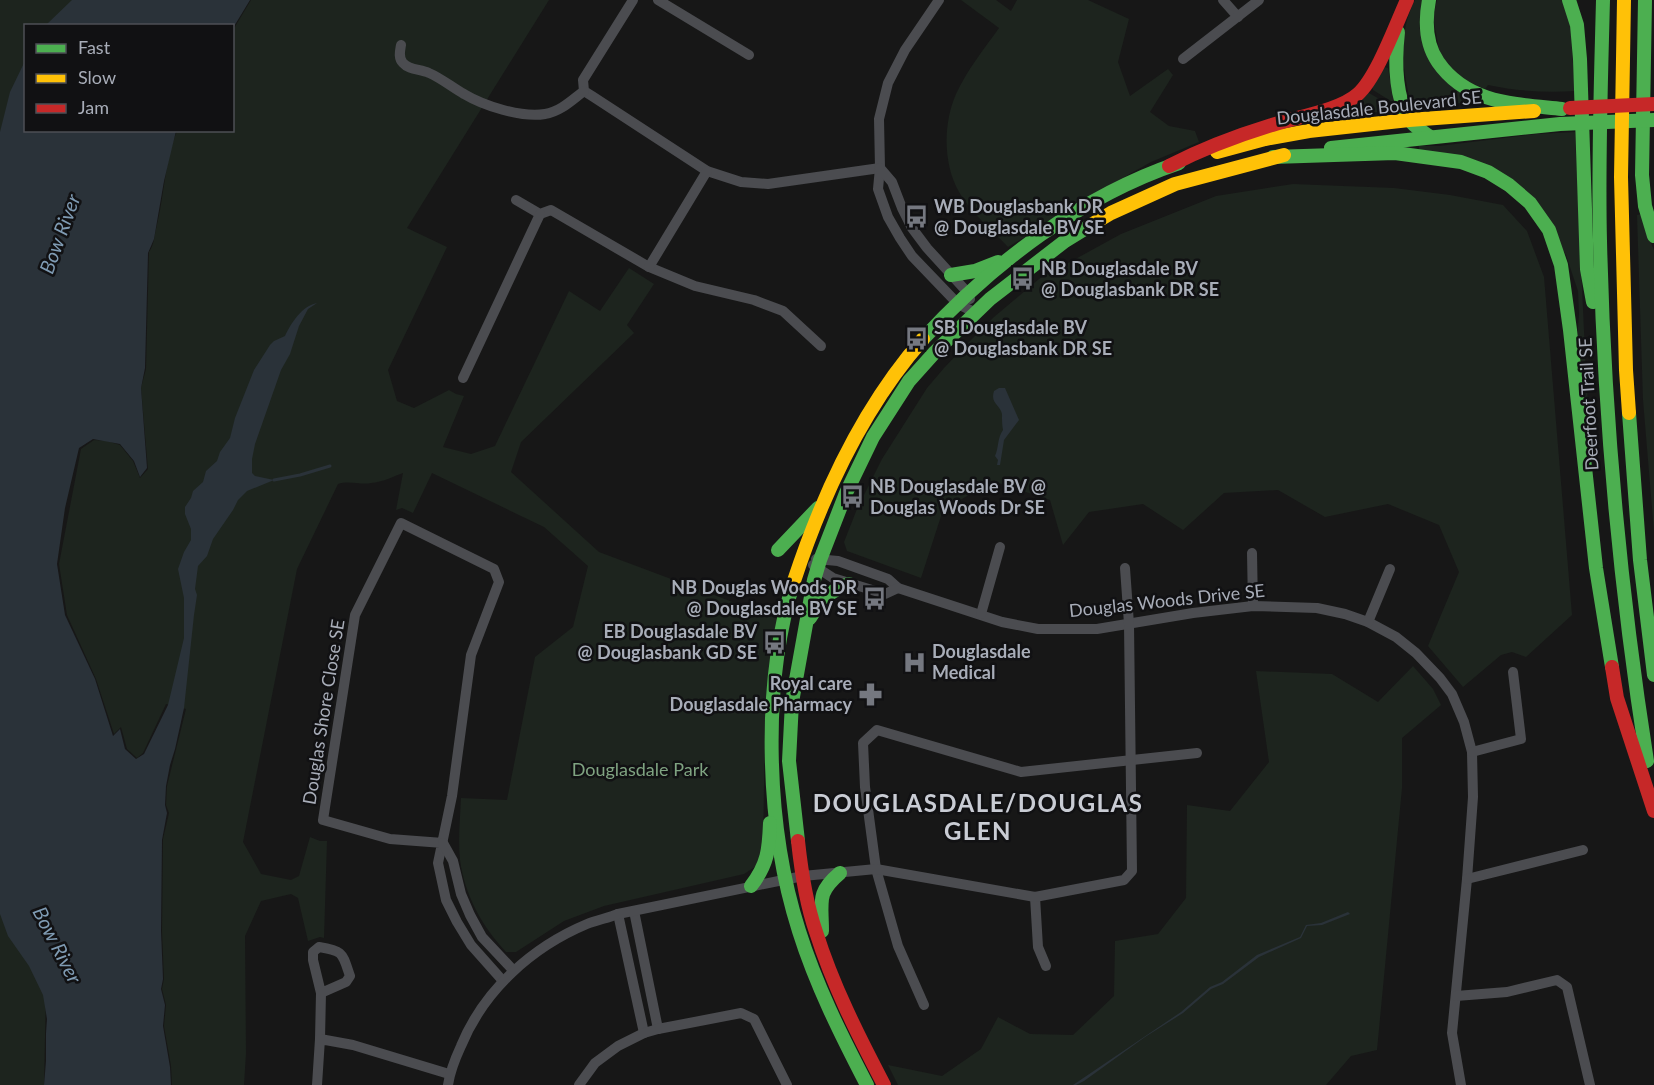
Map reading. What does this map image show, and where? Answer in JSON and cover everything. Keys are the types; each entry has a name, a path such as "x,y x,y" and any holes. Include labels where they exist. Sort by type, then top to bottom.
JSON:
{"main road":[{"path":"1169,166 1235,136 1335,106 1358,94 1369,81 1407,0"},
{"path":"1429,0 1426,13 1426,33 1440,68 1453,82 1474,94 1504,103 1562,109"},
{"path":"1569,0 1577,25 1580,58 1587,269 1605,369"},
{"name":"Deerfoot Trail SE","path":"1603,0 1601,271 1608,435 1619,563 1635,688 1654,804"},
{"path":"1624,0 1621,177 1626,370 1640,560 1654,675"},
{"path":"1645,0 1642,144 1644,199 1654,236"},
{"path":"1401,16 1397,36 1397,75 1402,101 1409,120 1430,137"},
{"name":"Douglasdale Boulevard SE","path":"867,1085 816,981 785,879 775,806 772,718 784,620 824,501 883,391 914,349 969,293 1011,256 1113,191 1169,166 1265,139 1309,131 1409,120 1654,104"},
{"name":"Douglasdale Boulevard SE","path":"884,1085 853,1025 815,930 803,876 789,761 792,702 805,625 819,564 846,493 873,437 909,381 974,312 1065,241 1111,213 1175,184 1273,157 1330,148 1560,124 1654,120"},
{"path":"1273,157 1395,153 1461,162 1488,172 1509,186 1530,203 1549,230 1561,265 1596,568 1617,698 1654,811"},
{"path":"951,275 975,271 1011,256"},
{"path":"778,550 824,501"},
{"path":"805,625 821,600 834,590 849,584"},
{"path":"751,886 761,874 766,863 770,823 775,806"},
{"path":"822,949 822,894 829,881 840,873"}],"street":[{"path":"584,91 583,80 633,0"},
{"path":"658,0 749,55"},
{"path":"939,0 905,50 888,83 879,119 878,189 888,217 912,256 958,304 974,312"},
{"path":"1223,0 1238,17"},
{"path":"1183,59 1259,0"},
{"path":"401,45 399,57 409,68 429,73 481,103 507,111 532,115 545,114 560,109 584,91"},
{"path":"584,91 707,171 741,182 768,184 880,168"},
{"path":"880,168 892,182 912,228 927,248 969,293 974,312"},
{"path":"649,267 707,171"},
{"path":"516,200 540,214"},
{"path":"463,378 540,214 551,210 649,267 695,286 754,300 783,311 821,346"},
{"name":"Douglas Shore Close SE","path":"443,843 390,839 323,820 355,615 401,523 495,569 499,582 471,655 452,796 443,843 438,863 446,900 456,922 471,945 503,981"},
{"path":"981,614 1000,547"},
{"path":"1252,553 1253,606"},
{"name":"Douglas Woods Drive SE","path":"803,558 819,564 832,578 849,584 885,594 898,588"},
{"name":"Douglas Woods Drive SE","path":"819,564 838,561 888,579 898,588 1002,622 1038,629 1098,629 1193,613 1253,606 1317,608 1346,614 1368,622 1409,647 1440,678 1452,694 1464,722 1472,752 1473,797 1452,1033 1461,1085"},
{"path":"320,1039 353,1045 449,1080 465,1035 483,1005 513,970 566,934 589,923 618,914 785,879 876,869 1035,897 1124,880 1132,871 1129,624 1125,568"},
{"path":"1368,622 1390,569"},
{"path":"1472,752 1521,739 1513,672"},
{"path":"924,1005 898,946 876,869 865,787 863,743 877,730 1021,771 1197,753"},
{"path":"443,843 453,861 461,894 482,937 513,970"},
{"path":"1467,879 1583,850"},
{"path":"1035,897 1038,947 1046,966"},
{"path":"634,911 658,1029"},
{"path":"618,914 644,1033"},
{"path":"317,1085 321,993 313,952 319,947 337,950 344,957 350,976 346,982 321,993"},
{"path":"1456,996 1508,992 1557,980 1567,987 1590,1085"},
{"path":"579,1085 595,1063 618,1046 644,1033 741,1012 754,1019 787,1085"}],"green space":[{"path":"0,0 78,0 66,24 24,24 24,124 0,213"},
{"name":"Douglasdale Park","path":"251,0 549,0 407,228 447,247 388,370 397,401 414,408 449,390 464,396 443,447 471,454 495,446 569,291 600,311 629,268 654,284 627,325 634,333 521,442 511,472 599,552 778,619 765,718 763,852 758,865 744,874 604,906 564,921 516,952 506,952 482,921 470,898 462,873 459,852 461,798 507,800 535,657 573,627 588,566 544,527 432,473 413,513 402,508 396,510 403,473 375,482 338,484 297,569 243,842 261,874 291,880 299,876 310,837 327,841 324,938 308,941 298,898 291,894 261,901 245,936 244,1085 172,1085 164,1026 166,1005 162,989 164,979 163,839 169,813 166,805 167,786 186,709 166,704 143,753 137,758 127,749 121,727 114,734 96,679 67,615 59,564 81,449 94,440 107,441 120,445 133,461 140,478 148,469 141,388 146,369 149,252 154,241 170,154 177,132 234,132 234,28"},
{"path":"961,0 996,0 1011,11 1017,0 1088,0 1129,19 1118,62 1130,96 1168,69 1173,75 1150,112 1169,126 1195,131 1199,142 1151,162 1008,247 964,200 950,169 947,131 956,94 976,60 999,28"},
{"path":"1415,0 1422,0 1419,28 1480,102 1417,106 1410,100 1403,50 1406,25"},
{"path":"1437,0 1562,0 1570,21 1575,91 1531,91 1488,85 1485,89 1462,79 1440,55 1433,17"},
{"path":"1384,67 1388,68 1394,103 1373,90 1372,87"},
{"path":"1367,92 1392,106 1393,111 1339,115"},
{"path":"1575,132 1592,460 1577,340 1578,291 1566,255 1530,195 1419,151 1419,146"},
{"path":"1293,184 1394,188 1503,205 1527,231 1544,277 1572,615 1526,657 1512,652 1501,655 1463,687 1428,646 1459,572 1439,525 1388,504 1325,517 1278,490 1224,493 1183,530 1143,504 1089,512 1063,545 1050,500 993,481 943,510 921,578 847,551 844,542 857,509 882,459 927,388 994,317 1039,279 1121,234 1216,196"},
{"path":"1641,214 1654,250 1654,532 1643,400 1637,215"},
{"path":"1413,666 1433,689 1441,705 1402,738 1402,788 1377,1050 1351,1056 1326,1085 898,1085 888,1065 942,1076 981,1049 998,1017 1030,1034 1073,1035 1114,996 1115,941 1158,934 1186,898 1187,805 1230,811 1269,762 1256,671 1332,674 1378,702"},
{"path":"0,752 46,989 44,1085 0,1085"}],"water":[{"path":"72,0 250,0 234,26 234,24 47,24"},
{"name":"Bow River","path":"24,63 24,132 176,132 154,239 148,253 145,368 141,388 147,468 140,477 134,461 120,444 93,439 79,448 65,508 57,564 65,615 95,679 113,736 120,729 125,749 136,759 144,754 168,705 184,638 184,598 178,569 191,540 191,529 185,514 185,507 193,491 203,482 206,471 217,461 220,452 230,438 235,418 254,370 270,345 285,336 302,311 317,303 308,309 299,326 255,444 252,473 255,476 274,480 247,491 238,500 213,539 207,556 198,566 195,589 197,595 184,708 166,786 167,813 162,840 163,979 161,989 165,1005 163,1026 171,1085 44,1085 47,1019 43,995 29,966 8,936 0,914 0,132 10,92"},
{"path":"1005,388 1019,420 1004,440 1000,465 997,465 998,460 995,456 1003,430 1002,414 993,395 994,391"},
{"path":"1348,912 1350,914 1322,925 1307,926 1301,938 1259,957 1223,984 1211,989 1183,1013 1084,1081 1073,1085 1181,1012 1210,987 1222,982 1257,955 1300,937 1306,925 1321,923"}],"waterway":[{"path":"274,480 330,466"}],"traffic: fast":[{"path":"1429,0 1428,40 1438,62 1450,76 1478,94 1494,99 1562,109"},
{"path":"1569,0 1577,25 1580,59 1587,269 1593,302"},
{"path":"1603,0 1599,211 1605,371 1621,567 1647,761"},
{"path":"1645,0 1642,175 1645,206 1654,236"},
{"path":"1398,32 1396,65 1398,87 1404,109 1410,121 1430,137"},
{"path":"1331,148 1560,124 1654,120"},
{"path":"1273,157 1395,153 1461,162 1488,172 1509,185 1530,203 1549,230 1561,265 1596,568 1612,667"},
{"path":"923,339 979,284 1040,235 1073,213 1108,194 1179,163"},
{"path":"798,841 789,761 792,702 814,580 846,493 873,437 909,381 935,352 990,299 1065,241 1091,225"},
{"path":"951,275 975,271 998,262"},
{"path":"1629,413 1640,560 1654,675"},
{"path":"778,550 818,508"},
{"path":"794,581 783,622 772,710 774,802 780,847 788,891 813,971 867,1085"},
{"path":"810,618 826,597 836,589 849,584"},
{"path":"751,886 767,856 770,823"},
{"path":"822,931 821,905 824,892 840,873"}],"traffic: slow":[{"path":"1624,0 1621,177 1629,413"},
{"path":"1217,152 1265,139 1309,131 1409,120 1534,111"},
{"path":"1091,225 1111,213 1175,184 1284,155"},
{"path":"794,581 818,517 847,453 882,393 923,339"}],"traffic: jam":[{"path":"1169,166 1232,138 1329,109 1350,100 1358,94 1372,76 1386,50 1407,0"},
{"path":"1570,108 1654,104"},
{"path":"1612,667 1617,698 1654,811"},
{"path":"798,841 807,899 830,972 884,1085"}],"place":[{"name":"WB Douglasbank DR @ Douglasdale BV SE","path":"916,217"},
{"name":"NB Douglasdale BV @ Douglasbank DR SE","path":"1023,279"},
{"name":"SB Douglasdale BV @ Douglasbank DR SE","path":"916,338"},
{"name":"NB Douglasdale BV @ Douglas Woods Dr SE","path":"852,497"},
{"name":"NB Douglas Woods DR @ Douglasdale BV SE","path":"875,598"},
{"name":"EB Douglasdale BV @ Douglasbank GD SE","path":"775,642"},
{"name":"Douglasdale Medical","path":"914,662"},
{"name":"Royal care Douglasdale Pharmacy","path":"870,694"}],"district":[{"name":"DOUGLASDALE/DOUGLAS GLEN","path":"978,818"}]}
